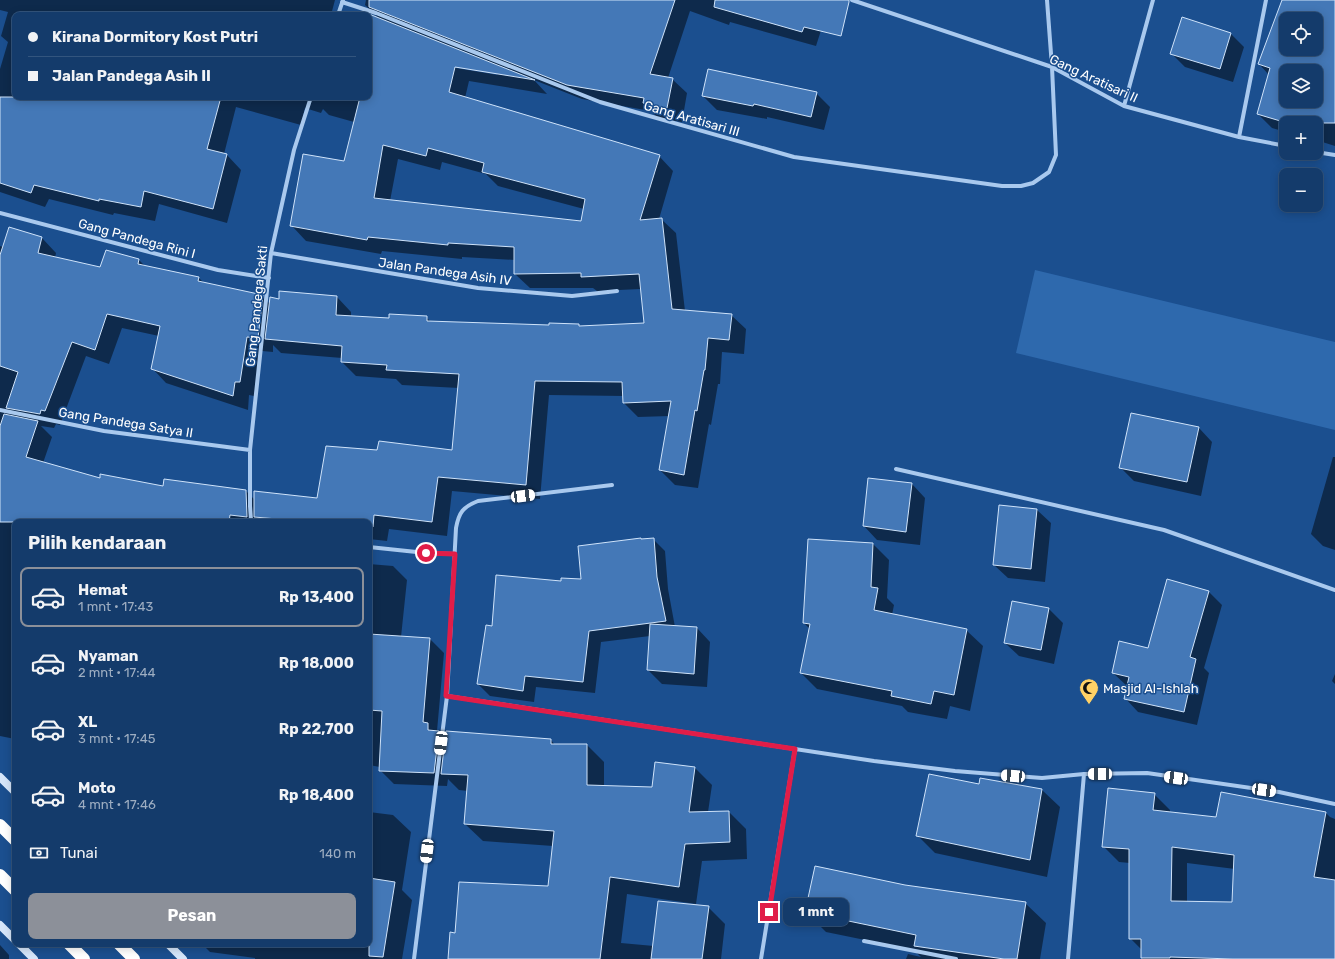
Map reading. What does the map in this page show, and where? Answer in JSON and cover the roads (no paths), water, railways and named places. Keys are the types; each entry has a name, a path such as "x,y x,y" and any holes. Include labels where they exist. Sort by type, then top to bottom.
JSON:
{"highway":[{"path":"0,825 12,837"},
{"path":"0,875 12,887"},
{"path":"72,947 84,959"},
{"path":"123,947 134,959"}],"street":[{"name":"Gang Aratisari II","path":"852,0 1052,67 1124,106 1239,137 1279,145"},
{"path":"1047,0 1052,67"},
{"path":"1124,106 1153,0"},
{"path":"1239,137 1266,0"},
{"path":"339,12 342,1"},
{"name":"Gang Aratisari III","path":"342,1 600,102 794,157 1002,186 1021,186 1033,183 1049,172 1056,155 1052,67"},
{"name":"Gang Pandega Sakti","path":"251,519 250,450 271,253 294,150 310,100"},
{"path":"1323,153 1335,155"},
{"name":"Gang Pandega Rini I","path":"0,213 218,270 269,278"},
{"name":"Jalan Pandega Asih IV","path":"271,253 478,288 572,296 617,291"},
{"name":"Gang Pandega Satya II","path":"0,410 104,431 250,450"},
{"path":"896,469 1164,530 1335,590"},
{"path":"414,959 446,696 458,516 466,506 478,501 612,485"},
{"path":"372,547 426,553 455,554"},
{"path":"446,696 795,749 955,771 1042,778 1084,774 1147,773 1279,792 1335,804"},
{"path":"761,959 795,749"},
{"path":"1068,959 1084,774"},
{"path":"0,777 12,789"},
{"path":"0,925 12,937"},
{"path":"864,941 956,959"},
{"path":"22,947 34,959"},
{"path":"171,947 183,959"}],"place":[{"name":"Masjid Al-Ishlah","path":"1089,705"}]}
